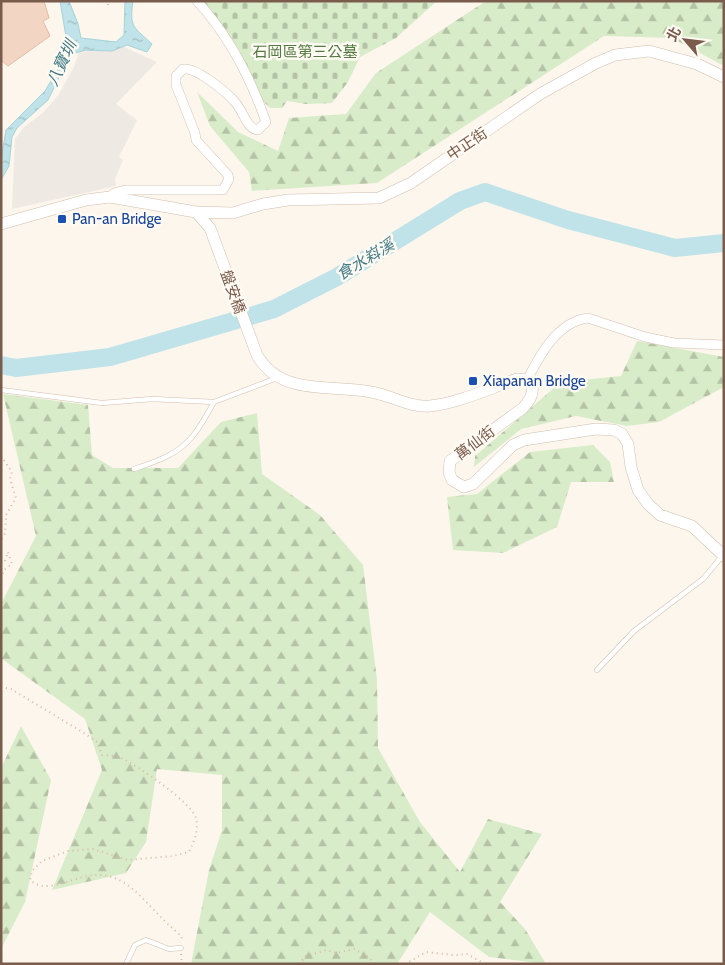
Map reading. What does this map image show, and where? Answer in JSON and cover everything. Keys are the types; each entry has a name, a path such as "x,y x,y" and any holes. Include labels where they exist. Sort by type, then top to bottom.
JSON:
{"street":[{"path":"110,197 114,193 125,190 223,190 229,179 228,175 196,140 196,133 176,85 176,76 183,68 193,69 234,101 250,127 258,130 266,122 258,99 236,55 209,14 198,1"},
{"name":"中正街","path":"1,224 86,200 110,197 196,212 234,213 263,204 288,200 379,198 411,183 540,94 596,63 615,55 649,51 697,64 724,77"},
{"name":"盤安橋","path":"196,212 210,228 257,355 263,366 278,377"},
{"path":"278,377 300,386 370,392 428,406 443,404 518,379 527,380 542,352 569,324 578,319 588,318 645,337 674,342 724,345"},
{"name":"萬仙街","path":"527,380 532,383 533,391 530,400 523,408 450,461 449,472 452,480 464,487 473,484 514,445 524,440 596,429 614,430 622,434 628,444 631,467 638,490 653,510 660,516 692,526 723,556"}],"lane":[{"path":"1,390 102,403 152,399 214,402 278,377"},
{"path":"134,469 168,458 179,451 199,429 214,402"},
{"path":"597,670 634,631 703,579 723,556"},
{"path":"126,964 135,945 146,940 168,949 181,948"}],"path":[{"path":"108,5 109,1"},
{"path":"1,456 12,472 10,479 16,498 6,515 5,534 1,540"},
{"path":"1,558 5,561 8,552 12,564 4,570 1,579"},
{"path":"1,687 11,688 84,733 97,742 102,754 119,756 144,771 180,798 196,817 196,836 189,852 173,856 127,860 93,849 68,851 42,861 32,871 30,880 36,886 46,888 71,879 100,875 120,881 138,892 144,902 182,937 182,964"},
{"path":"299,964 306,956 326,950 337,953 354,949 367,956 375,964"},
{"path":"405,964 426,952 453,955 467,954 485,964"}],"shaded area":[{"path":"83,41 124,47 157,62 116,104 137,120 119,157 123,160 115,179 116,186 12,209 15,139 24,127 43,113 59,94 74,67"}],"green space":[{"name":"石岡區第三公墓","path":"204,1 437,1 396,38 360,57 348,82 332,103 306,104 287,101 282,108 270,108 263,101 239,50"},
{"path":"486,1 724,1 724,66 672,38 604,36 377,183 252,191 249,172 210,126 197,92 238,132 278,151 289,118 346,114 376,73"},
{"path":"637,341 724,357 724,387 659,422 627,426 576,416 521,429 474,467 475,456 561,382 621,376"},
{"path":"3,394 88,405 92,455 113,468 178,468 221,422 257,413 262,474 320,515 363,565 377,680 378,748 420,822 460,872 488,819 542,834 500,902 525,929 546,964 489,957 430,912 397,964 191,964 209,870 222,830 222,775 157,769 146,842 126,873 52,890 102,770 85,719 2,659 2,602 36,536"},
{"path":"593,445 610,462 614,482 571,482 557,527 503,553 453,550 447,497 477,494 530,452"},
{"path":"21,726 51,780 25,902 1,949 1,768"}],"water":[{"name":"八寶圳","path":"60,1 69,1 81,38 116,42 124,35 125,1 133,1 132,17 134,26 152,44 147,52 127,45 112,51 85,50 70,55 48,100 17,128 12,137 9,166 1,180 1,160 6,130 45,91 58,69 64,53 66,37"}],"building":[{"path":"1,1 44,1 49,18 43,21 50,36 8,66 1,60"}],"waterway":[{"name":"食水嵙溪","path":"1,365 16,368 110,357 274,309 337,277 460,201 485,192 568,220 675,248 724,243"}],"place":[{"name":"Pan-an Bridge","path":"62,219"},
{"name":"Xiapanan Bridge","path":"473,381"}]}
